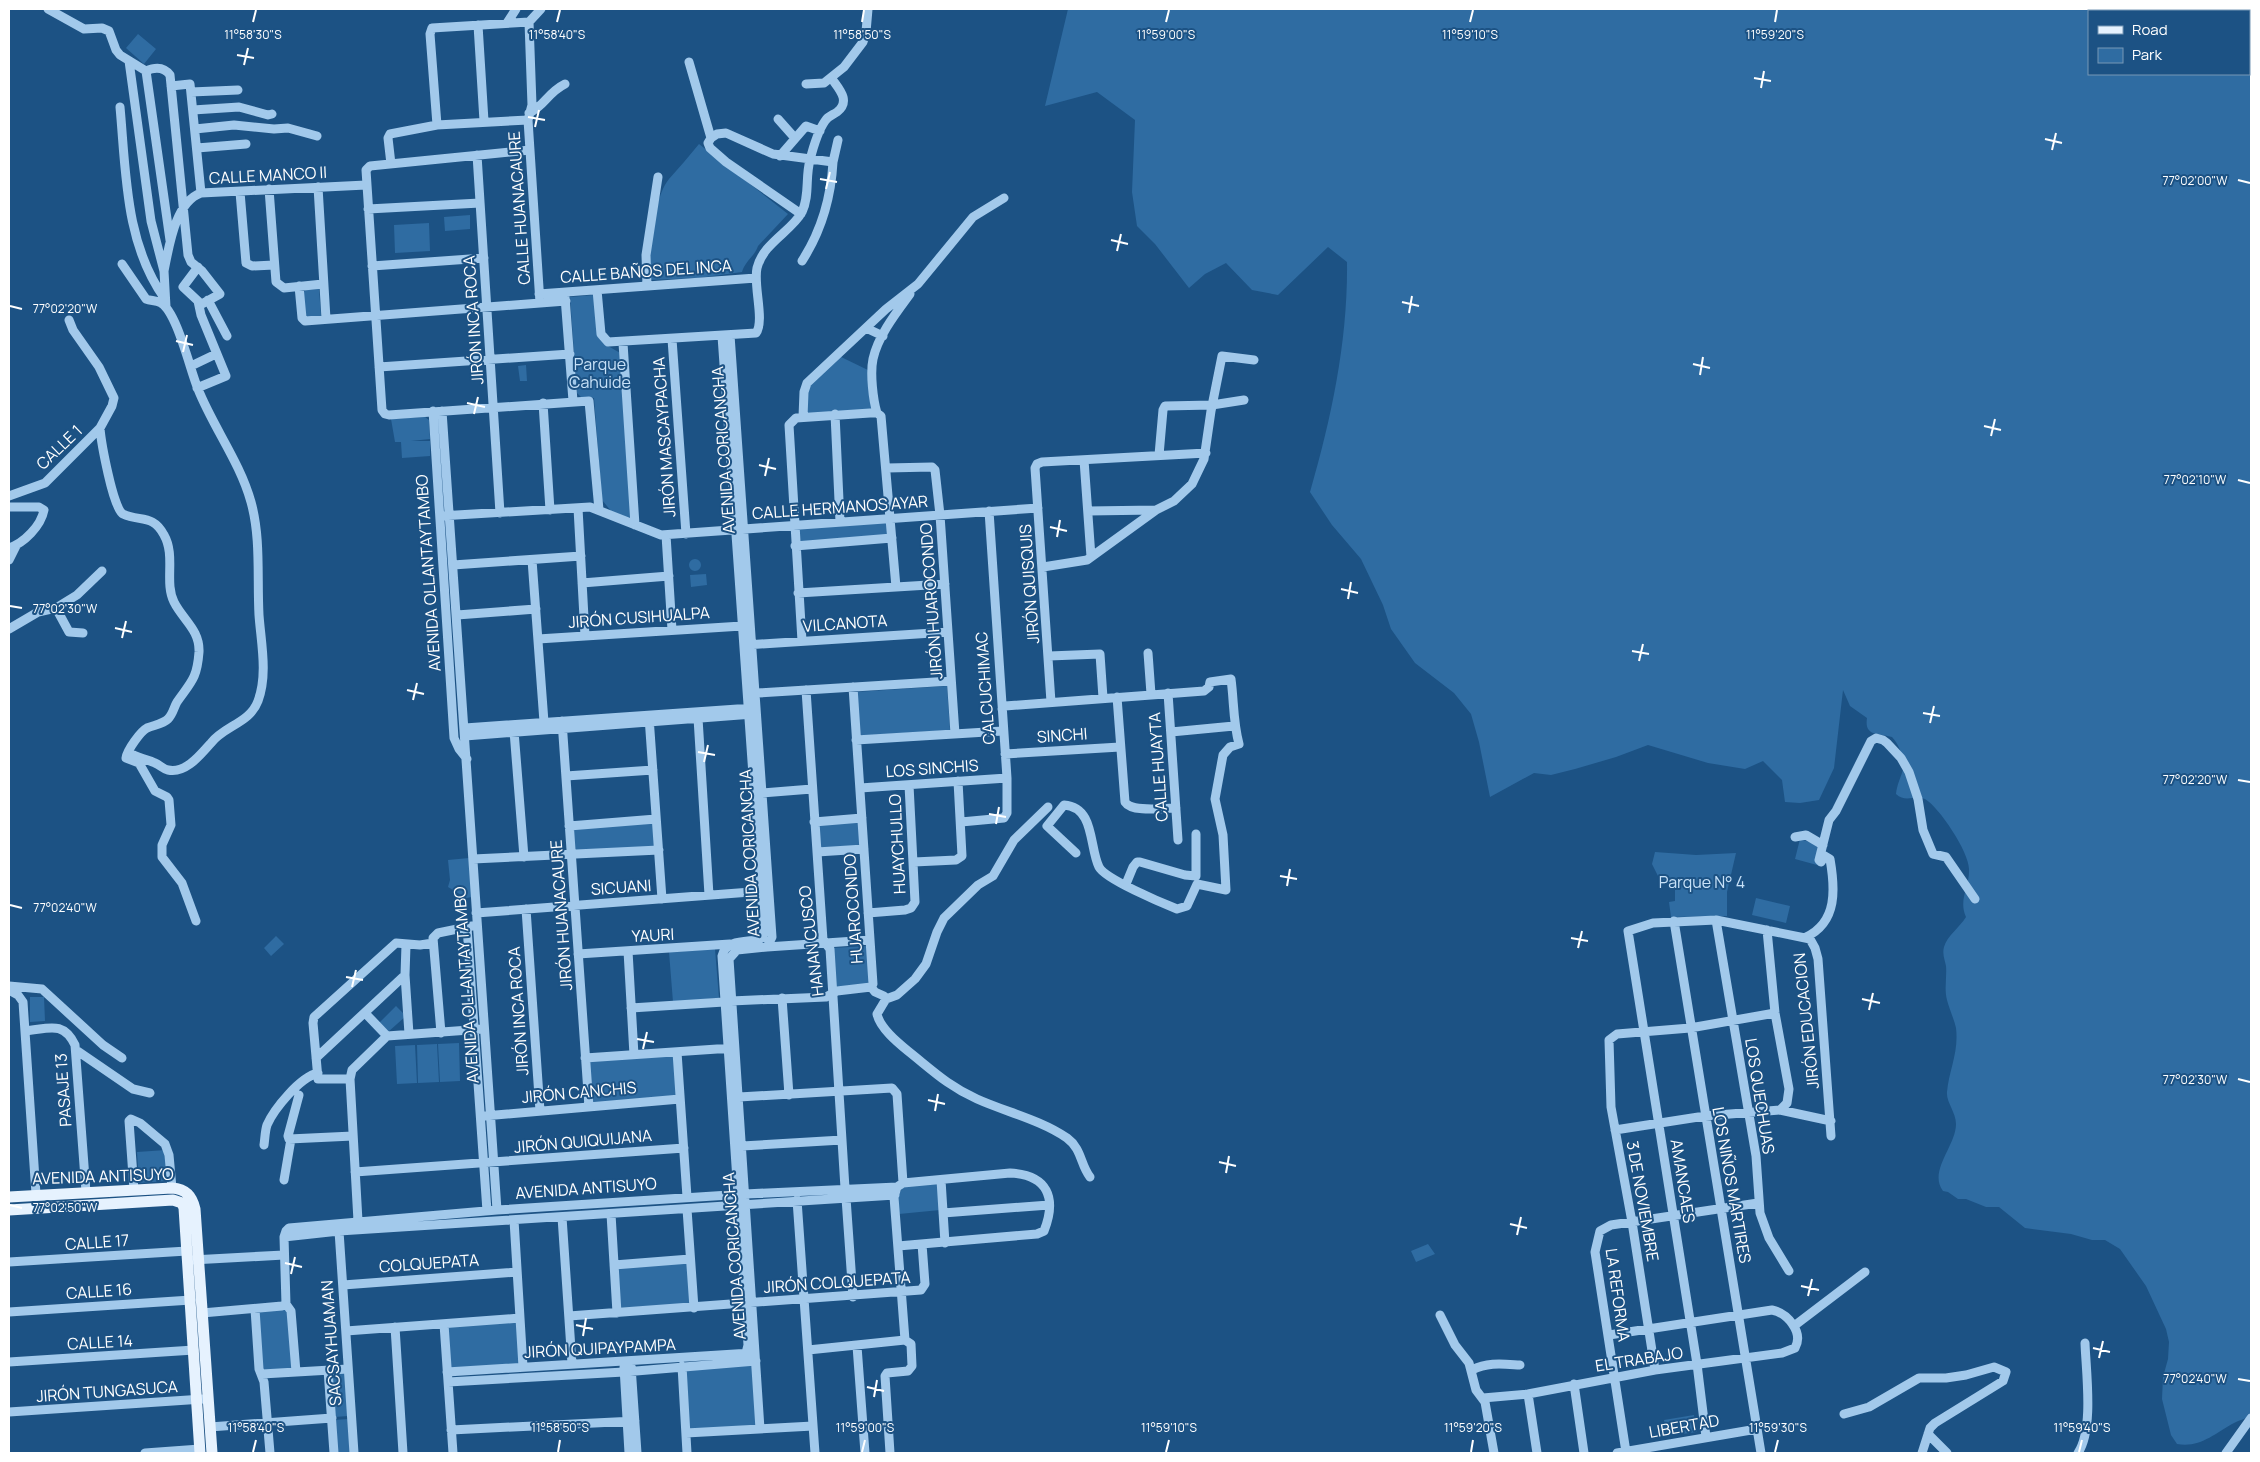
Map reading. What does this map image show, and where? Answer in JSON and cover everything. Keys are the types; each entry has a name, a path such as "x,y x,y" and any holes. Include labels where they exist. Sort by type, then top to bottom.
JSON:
{"main road":[{"name":"AVENIDA ANTISUYO","path":"9,1197 36,1194 172,1188 184,1190 193,1202 191,1257"},
{"name":"AVENIDA ANTISUYO","path":"9,1210 179,1201 184,1208 191,1257"},
{"path":"191,1257 190,1300 194,1350 210,1427 212,1453"},
{"path":"191,1257 202,1313 203,1399 200,1451"}],"street":[{"path":"48,9 84,29 102,28 109,31 116,50 129,61 146,71 155,68 168,72 170,75 188,255 191,262 198,267 220,294 204,302"},
{"path":"507,23 516,9"},
{"path":"437,125 430,34 432,28 529,22 541,9"},
{"path":"806,84 820,84 832,79 844,67 863,42 868,9"},
{"name":"CALLE HUANACAURE","path":"529,22 532,105 529,117 530,150 540,298"},
{"path":"478,25 484,121"},
{"path":"129,61 151,221 164,271"},
{"path":"689,62 711,138"},
{"path":"146,71 170,240"},
{"path":"598,290 602,338 608,342 623,343 752,334 758,330 756,278 761,258 775,240 802,214 808,195 806,176 810,158 826,119 838,111 843,101 842,91 832,79"},
{"path":"171,86 190,84 201,193"},
{"path":"389,136 484,126 529,117 554,90 565,84"},
{"path":"191,92 238,90"},
{"path":"120,107 129,201 134,230 147,268 178,331 197,388 238,468 252,509 258,570 262,689 257,704 248,716 220,733 198,758 181,769 165,769 155,763 137,758 128,752"},
{"path":"193,110 239,107 268,115 272,114"},
{"path":"778,119 794,137"},
{"path":"389,136 437,125 484,121 500,122"},
{"path":"195,129 234,125 274,129 288,128 317,136"},
{"path":"780,156 794,137 806,126 820,131"},
{"path":"802,214 726,162 710,148 708,143 716,134 726,133 780,156 833,162"},
{"path":"389,136 390,164"},
{"path":"802,261 823,222 838,140"},
{"path":"197,148 246,144"},
{"path":"530,150 370,166 366,170 382,410 385,414 586,400 591,404 599,510"},
{"name":"JIRÓN INCA ROCA","path":"477,155 500,512"},
{"path":"647,286 646,255 658,177"},
{"name":"CALLE MANCO II","path":"184,206 188,200 201,193 366,185"},
{"path":"318,187 326,319"},
{"path":"269,189 276,282 284,288 323,284"},
{"path":"240,192 246,263 252,266 274,265"},
{"path":"896,587 881,416 874,401 873,360 883,336 895,315 972,217 1004,198"},
{"path":"368,209 480,203"},
{"path":"165,303 164,271 170,240 184,206"},
{"path":"372,266 484,258"},
{"path":"122,264 146,299 165,303"},
{"path":"198,267 182,287 204,302 227,336"},
{"name":"CALLE BAÑOS DEL INCA","path":"299,286 302,318 305,321 487,307 540,298 565,297 598,290 756,278"},
{"path":"803,417 804,392 807,384 886,309 918,284"},
{"path":"565,297 573,401"},
{"path":"197,388 226,376 201,315 204,302"},
{"path":"886,309 895,315"},
{"name":"CALLE 1","path":"9,496 45,483 74,457 100,428 112,406 114,398 99,366 69,320"},
{"path":"866,328 883,336"},
{"name":"AVENIDA CORICANCHA","path":"726,336 765,891 772,937 767,947 737,950 731,955 729,959 728,1002"},
{"name":"JIRÓN MASCAYPACHA","path":"672,339 686,534"},
{"path":"623,343 635,525"},
{"path":"191,366 216,354"},
{"path":"379,367 570,354"},
{"path":"1043,567 1084,562 1156,510 1174,501 1192,484 1206,452 1212,405 1222,356 1254,360"},
{"path":"1159,455 1165,406 1212,405 1244,400"},
{"path":"543,403 550,510"},
{"name":"AVENIDA OLLANTAYTAMBO","path":"438,411 450,516 467,759 477,924 479,1030"},
{"name":"AVENIDA OLLANTAYTAMBO","path":"438,411 440,516 454,738 459,750 467,759"},
{"path":"802,641 789,425 792,421 803,417 878,413"},
{"path":"835,414 840,522"},
{"path":"100,428 103,452 116,506 123,514 149,520 164,535 170,562 172,597 196,634 199,650 194,680 178,700 168,719 146,728 128,752 126,758 139,763 155,791 169,800 171,825 162,845 162,857 182,883 196,921"},
{"path":"1091,557 1084,460 1206,452"},
{"name":"JIRÓN QUISQUIS","path":"1051,702 1035,468 1038,464 1084,460"},
{"name":"JIRÓN HUAROCONDO","path":"887,468 932,467 935,470 945,584 954,734"},
{"path":"9,507 39,507 44,510 32,531 24,540 12,547 9,560"},
{"name":"CALLE HERMANOS AYAR","path":"440,516 590,507 657,535 666,535 1038,508"},
{"path":"578,508 585,636"},
{"path":"1088,512 1156,510"},
{"name":"CALCUCHIMAC","path":"961,822 1004,818 1007,813 1007,778 988,512"},
{"name":"AVENIDA CORICANCHA","path":"740,530 742,626 747,645 754,696 752,711 761,793 765,891 764,931 762,938 730,944 726,947 722,956 728,1002 749,1304 748,1345 752,1356 760,1429"},
{"path":"666,535 672,630"},
{"path":"795,546 892,538"},
{"path":"453,565 581,556"},
{"path":"532,560 544,722"},
{"path":"9,629 38,612 56,608 77,595 102,571"},
{"path":"582,583 669,576"},
{"path":"798,593 945,584"},
{"path":"56,608 68,632 83,633"},
{"path":"457,615 536,610"},
{"name":"JIRÓN CUSIHUALPA","path":"538,639 742,626"},
{"name":"VILCANOTA","path":"747,645 948,632"},
{"path":"1148,653 1151,694"},
{"path":"1049,656 1100,654 1103,698"},
{"path":"1002,709 1005,706 1204,691 1209,687 1210,682 1231,678 1234,699 1234,726 1239,744 1230,747 1223,755 1214,799 1223,835 1226,890 1197,884 1187,906 1181,909 1164,904 1105,874 1100,868 1087,823 1076,808 1064,805 1048,826 1076,853"},
{"path":"754,696 758,693 951,681"},
{"name":"HUAROCONDO","path":"631,1008 826,997 837,991 871,987 873,984 853,687"},
{"name":"HANAN CUSCO","path":"806,690 822,940 830,949 845,1188"},
{"name":"CALLE HUAYTA","path":"1168,693 1178,840"},
{"path":"1117,697 1124,798 1128,806 1136,809 1176,808"},
{"path":"465,732 514,732 562,724 752,711"},
{"path":"649,718 698,718 752,711"},
{"path":"649,718 662,899"},
{"path":"698,718 709,896"},
{"path":"465,732 544,722 562,724"},
{"name":"JIRÓN HUANACAURE","path":"562,724 588,1107"},
{"path":"1171,732 1234,726"},
{"path":"856,740 1003,731"},
{"path":"514,732 524,857"},
{"path":"1806,937 1822,927 1831,908 1834,885 1829,856 1825,856 1819,861 1829,820 1836,811 1871,741 1876,738 1881,739 1901,758 1909,772 1918,798 1923,830 1933,854 1946,857 1975,899"},
{"name":"SINCHI","path":"1005,754 1120,747"},
{"path":"566,776 653,770"},
{"name":"LOS SINCHIS","path":"860,788 1007,778"},
{"path":"914,862 959,859 962,852 958,781"},
{"name":"HUAYCHULLO","path":"868,913 906,910 915,902 909,785"},
{"path":"761,793 812,789"},
{"path":"1048,807 1014,840 993,876 978,885 944,918 926,964 915,979 897,995 886,999 876,1014 878,1020 900,1044 939,1078 975,1098 1066,1137 1080,1150 1086,1171 1090,1176"},
{"path":"814,822 862,818"},
{"path":"569,826 656,819"},
{"path":"1126,884 1133,867 1140,862 1185,875 1196,876 1196,834"},
{"path":"1795,837 1806,835 1823,845"},
{"path":"816,852 864,849"},
{"path":"473,859 659,850"},
{"name":"SICUANI","path":"476,913 765,891"},
{"name":"JIRÓN INCA ROCA","path":"526,909 540,1111"},
{"name":"JIRÓN EDUCACION","path":"1628,930 1653,923 1716,920 1806,937 1813,944 1818,959 1831,1136"},
{"name":"LOS QUECHUAS","path":"1716,920 1756,1156 1760,1213 1769,1238 1789,1271"},
{"name":"LOS NIÑOS MARTIRES","path":"1674,921 1761,1453"},
{"path":"441,1033 433,943 435,935 477,924"},
{"name":"AVENIDA OLLANTAYTAMBO","path":"467,927 479,1030 485,1115 484,1164 492,1210"},
{"name":"AMANCAES","path":"1628,930 1637,976 1643,1033 1674,1214 1706,1437"},
{"path":"1768,930 1775,1013 1789,1089 1784,1106"},
{"path":"767,947 870,940"},
{"path":"318,1076 314,1017 396,943 433,943"},
{"path":"406,944 405,975 409,1034"},
{"name":"YAURI","path":"578,954 730,944"},
{"path":"628,951 634,1055"},
{"path":"316,1058 405,975"},
{"path":"9,986 42,989 103,1045 122,1058"},
{"path":"871,987 886,999"},
{"path":"9,990 22,998 36,1194"},
{"path":"782,998 789,1095"},
{"path":"365,1013 387,1036"},
{"path":"1643,1033 1690,1028 1775,1013"},
{"name":"PASAJE 13","path":"24,1031 64,1029 74,1041 86,1192"},
{"path":"358,1221 350,1079 352,1070 387,1036 479,1030"},
{"name":"3 DE NOVIEMBRE","path":"1643,1033 1617,1034 1611,1037 1608,1044 1611,1106 1632,1222 1655,1370"},
{"path":"586,1058 731,1048"},
{"name":"AVENIDA CORICANCHA","path":"731,1048 742,1146 741,1194"},
{"path":"76,1050 133,1089 150,1093"},
{"path":"677,1052 687,1197"},
{"path":"264,1145 267,1126 278,1108 302,1081 318,1076 350,1079"},
{"path":"738,1097 789,1095 839,1090 892,1088 895,1090 898,1246 905,1340"},
{"path":"284,1180 299,1095"},
{"name":"JIRÓN CANCHIS","path":"485,1115 680,1099"},
{"path":"1615,1130 1784,1106 1831,1121"},
{"name":"AVENIDA OLLANTAYTAMBO","path":"485,1115 494,1163 492,1210"},
{"path":"134,1190 129,1121 134,1119 165,1144 169,1154 172,1188"},
{"path":"290,1138 353,1136"},
{"path":"742,1146 842,1140"},
{"name":"JIRÓN QUIQUIJANA","path":"355,1172 684,1148"},
{"path":"898,1188 941,1180 1003,1173 1022,1174 1048,1190 1049,1205 1044,1231 1037,1234 898,1246"},
{"path":"941,1180 945,1243"},
{"name":"AVENIDA ANTISUYO","path":"845,1188 898,1188 846,1198 339,1231 284,1237 286,1230 289,1228 492,1210 845,1188"},
{"path":"846,1198 853,1297"},
{"path":"797,1200 815,1453"},
{"path":"1632,1222 1674,1214 1758,1203"},
{"path":"943,1212 1049,1205"},
{"path":"687,1209 694,1308"},
{"path":"611,1214 617,1313"},
{"path":"562,1216 572,1364"},
{"path":"514,1220 523,1367"},
{"name":"LA REFORMA","path":"1622,1453 1609,1335 1595,1252 1600,1231 1611,1224 1632,1222"},
{"name":"SACSAYHUAMAN","path":"339,1231 354,1453"},
{"path":"284,1237 286,1304 291,1310 296,1372"},
{"name":"JIRÓN COLQUEPATA","path":"569,1316 853,1297 921,1290 925,1284 922,1244"},
{"path":"191,1257 284,1254"},
{"name":"CALLE 17","path":"9,1262 191,1257"},
{"path":"614,1265 690,1259"},
{"name":"COLQUEPATA","path":"342,1285 517,1272"},
{"path":"1609,1335 1649,1327 1772,1310 1783,1314 1794,1326 1865,1272"},
{"name":"CALLE 16","path":"9,1312 190,1300"},
{"path":"202,1313 256,1309 286,1304"},
{"path":"256,1309 259,1369 262,1374 270,1453"},
{"path":"1440,1315 1472,1370 1476,1390 1483,1398 1494,1453"},
{"path":"346,1331 520,1318"},
{"path":"444,1324 453,1453"},
{"name":"EL TRABAJO","path":"1483,1398 1528,1394 1655,1370 1782,1353 1792,1350 1797,1344 1797,1333 1794,1326"},
{"path":"395,1327 403,1453"},
{"path":"808,1350 903,1342 905,1340"},
{"path":"890,1453 885,1376 887,1373 911,1369 911,1344 905,1340"},
{"path":"2078,1453 2084,1442 2088,1406 2085,1343"},
{"path":"857,1346 865,1453"},
{"name":"CALLE 14","path":"9,1362 194,1350"},
{"name":"JIRÓN QUIPAYPAMPA","path":"447,1372 628,1361 752,1356"},
{"name":"JIRÓN QUIPAYPAMPA","path":"448,1382 628,1372 752,1356"},
{"path":"628,1361 631,1422 629,1453"},
{"path":"1472,1370 1484,1364 1493,1363 1520,1365"},
{"path":"682,1366 688,1453"},
{"path":"1844,1414 1869,1407 1919,1378 1946,1378 1966,1375 1994,1367 2006,1372 2003,1381 1936,1423 1928,1434 1922,1453"},
{"path":"262,1374 348,1368"},
{"path":"328,1370 334,1453"},
{"path":"1574,1384 1584,1453"},
{"path":"1528,1394 1537,1453"},
{"name":"JIRÓN TUNGASUCA","path":"9,1412 203,1399"},
{"path":"210,1427 332,1418"},
{"path":"2226,1453 2251,1418"},
{"path":"451,1430 631,1422"},
{"path":"631,1422 637,1453"},
{"path":"686,1433 813,1426"},
{"name":"LIBERTAD","path":"1622,1453 1667,1449 1706,1437 1757,1429"},
{"path":"1928,1434 1947,1453"},
{"path":"144,1453 200,1451"}],"green space":[{"path":"1068,9 2251,9 2251,1416 2200,1442 2185,1445 2177,1444 2171,1435 2162,1399 2163,1377 2168,1359 2169,1342 2166,1329 2146,1286 2120,1249 2105,1240 2092,1240 2071,1234 2025,1228 1999,1207 1986,1207 1966,1199 1958,1199 1943,1191 1939,1183 1939,1175 1955,1132 1956,1124 1947,1092 1957,1037 1946,996 1946,966 1943,950 1948,939 1966,917 1963,905 1969,869 1968,861 1959,841 1938,811 1925,799 1903,798 1896,794 1903,770 1903,762 1895,740 1892,737 1870,731 1867,718 1850,706 1843,690 1834,768 1819,800 1800,803 1785,802 1782,780 1763,761 1745,769 1708,763 1648,745 1616,757 1551,775 1534,773 1490,797 1479,742 1471,714 1454,693 1415,663 1391,629 1383,605 1361,559 1332,525 1310,492 1332,407 1342,349 1347,291 1347,262 1328,247 1278,295 1252,290 1226,263 1205,274 1189,288 1155,244 1137,226 1132,192 1135,120 1097,92 1045,106"},
{"path":"138,34 156,49 144,64 126,48"},
{"path":"699,144 788,214 758,246 742,272 698,278 649,280 649,257 655,213 659,199 669,179"},
{"path":"470,215 470,229 445,231 444,217"},
{"path":"429,223 430,251 395,253 394,225"},
{"path":"319,289 321,316 305,317 303,294 305,290"},
{"name":"Parque Cahuide","path":"594,295 598,337 608,346 622,354 632,516 628,519 611,511 602,500 594,398 581,397 577,393 570,297"},
{"path":"839,356 870,371 871,410 805,414 808,386"},
{"path":"526,365 527,381 520,381 518,366"},
{"path":"425,417 429,420 430,439 411,441 430,441 430,456 402,458 401,442 395,442 391,419"},
{"path":"888,520 889,536 798,544 796,527"},
{"path":"695,559 701,565 695,571 689,565"},
{"path":"706,574 707,585 691,587 690,575"},
{"path":"947,686 950,730 859,736 856,692"},
{"path":"653,816 656,848 574,853 572,822"},
{"path":"859,821 860,846 819,849 817,824"},
{"path":"1800,839 1822,846 1817,865 1795,859"},
{"name":"Parque N° 4","path":"1655,852 1696,855 1736,853 1727,892 1727,916 1671,917 1669,902 1675,901 1675,882 1660,880 1652,864"},
{"path":"469,858 472,897 466,898 448,887 450,880 448,860"},
{"path":"1756,898 1790,906 1786,923 1752,915"},
{"path":"276,936 284,944 271,956 264,948"},
{"path":"867,946 869,981 867,984 834,987 832,948"},
{"path":"715,949 719,998 673,1002 669,952"},
{"path":"30,997 44,997 45,1021 30,1022"},
{"path":"396,1006 406,1016 388,1032 379,1023"},
{"path":"459,1043 460,1081 440,1082 438,1044"},
{"path":"437,1044 439,1082 418,1083 417,1045"},
{"path":"415,1045 417,1083 397,1084 395,1046"},
{"path":"676,1054 679,1097 590,1105 587,1059"},
{"path":"166,1150 167,1181 139,1183 137,1152"},
{"path":"936,1184 938,1186 940,1210 899,1214 898,1195 904,1186"},
{"path":"1428,1244 1435,1254 1416,1262 1411,1251"},
{"path":"688,1262 691,1304 619,1308 616,1267"},
{"path":"289,1309 293,1370 262,1372 258,1311"},
{"path":"517,1321 521,1365 450,1369 447,1326"},
{"path":"753,1363 757,1425 689,1430 685,1369"},
{"path":"346,1371 349,1416 334,1417 330,1372"},
{"path":"1694,1415 1697,1432 1667,1436 1664,1420"},
{"path":"349,1419 351,1453 336,1453 334,1420"}]}
